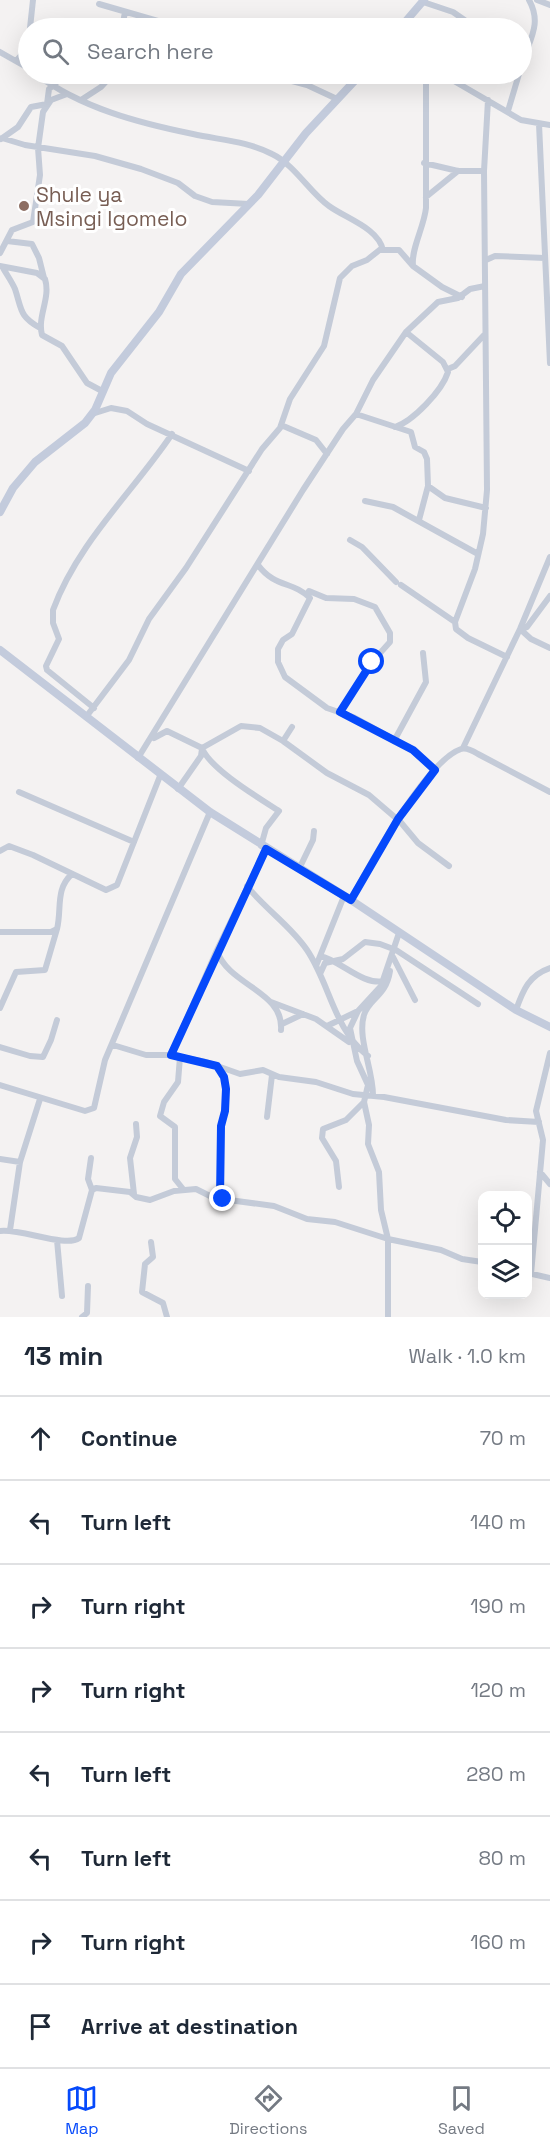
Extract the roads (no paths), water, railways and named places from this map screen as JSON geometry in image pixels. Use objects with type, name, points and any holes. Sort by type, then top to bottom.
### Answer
[{"type":"street","points":[[31,18],[33,0]]},
{"type":"street","points":[[529,0],[535,15],[536,28],[532,36]]},
{"type":"street","points":[[537,0],[550,4]]},
{"type":"street","points":[[409,18],[423,1],[453,12],[462,18]]},
{"type":"street","points":[[99,4],[146,18]]},
{"type":"street","points":[[124,18],[125,12]]},
{"type":"street","points":[[0,52],[17,60]]},
{"type":"street","points":[[81,100],[104,84]]},
{"type":"street","points":[[303,84],[337,99]]},
{"type":"street","points":[[0,512],[13,488],[29,468],[44,453],[80,429],[92,414],[115,368],[159,312],[181,274],[249,204],[285,163],[306,134],[351,84]]},
{"type":"street","points":[[413,266],[416,239],[423,225],[426,197],[424,163],[426,84]]},
{"type":"street","points":[[460,84],[508,111],[519,120],[550,125]]},
{"type":"street","points":[[508,111],[516,84]]},
{"type":"street","points":[[0,253],[12,230],[33,222],[40,175],[38,147],[43,112],[47,104],[49,89],[53,85],[81,100],[119,115],[174,129],[233,140],[270,153],[285,163],[330,206],[377,236],[382,248],[386,251],[399,250],[413,266],[442,287],[462,297]]},
{"type":"street","points":[[2,139],[18,127],[31,107],[47,104],[68,94]]},
{"type":"street","points":[[488,100],[484,171],[486,508],[478,554],[455,622],[456,628],[468,638],[507,657]]},
{"type":"street","points":[[539,124],[550,363]]},
{"type":"street","points":[[2,139],[95,156],[141,169],[178,183],[195,196],[212,202],[249,204]]},
{"type":"street","points":[[424,163],[458,171],[484,171]]},
{"type":"street","points":[[426,197],[458,171]]},
{"type":"street","points":[[7,241],[32,244],[39,258],[47,293],[40,328],[43,338],[62,346],[87,383],[102,391]]},
{"type":"street","points":[[86,717],[129,660],[149,620],[281,425],[290,399],[324,346],[340,278],[352,266],[382,248]]},
{"type":"street","points":[[486,260],[495,256],[545,258]]},
{"type":"street","points":[[1,266],[31,272],[44,278]]},
{"type":"street","points":[[1,266],[14,288],[21,313],[40,328]]},
{"type":"street","points":[[148,745],[201,654],[327,454],[356,414],[367,390],[406,332],[438,302],[462,297],[470,289],[485,286]]},
{"type":"street","points":[[406,332],[426,347],[448,369]]},
{"type":"street","points":[[448,369],[455,366],[485,334]]},
{"type":"street","points":[[394,427],[413,419],[446,379],[448,369]]},
{"type":"street","points":[[92,414],[109,408],[120,409],[249,471]]},
{"type":"street","points":[[356,414],[410,432],[415,447],[426,454],[428,486],[419,520]]},
{"type":"street","points":[[281,425],[316,440],[327,454]]},
{"type":"street","points":[[94,708],[47,670],[46,666],[59,639],[53,623],[53,610],[90,540],[149,468],[172,434]]},
{"type":"street","points":[[428,486],[445,498],[486,508]]},
{"type":"street","points":[[365,501],[393,507],[478,554]]},
{"type":"street","points":[[350,540],[362,547],[398,584],[455,622]]},
{"type":"street","points":[[316,966],[347,898],[397,819],[435,770],[463,748],[520,629],[550,557]]},
{"type":"street","points":[[258,565],[269,579],[303,592],[310,598],[292,634],[281,642],[278,649],[278,662],[285,677],[321,704],[413,750],[435,770]]},
{"type":"street","points":[[309,591],[326,598],[354,599],[375,607],[390,633],[390,642],[372,662],[340,712]]},
{"type":"street","points":[[520,629],[527,627],[550,596]]},
{"type":"street","points":[[520,629],[531,639],[550,648]]},
{"type":"street","points":[[0,650],[160,776],[210,812],[347,898],[516,1010],[550,1027]]},
{"type":"street","points":[[394,741],[426,682],[423,653]]},
{"type":"street","points":[[202,748],[241,726],[260,728],[283,741],[327,773],[369,795],[397,819],[418,843],[449,866]]},
{"type":"street","points":[[283,741],[292,727]]},
{"type":"street","points":[[138,758],[157,734],[167,731],[202,748],[206,759],[218,769],[279,811],[266,828],[263,847],[247,886],[171,1055]]},
{"type":"street","points":[[178,789],[201,756],[202,748]]},
{"type":"street","points":[[463,748],[550,792]]},
{"type":"street","points":[[0,850],[11,847],[48,860],[106,890],[111,889],[117,885],[160,776]]},
{"type":"street","points":[[19,792],[134,842]]},
{"type":"street","points":[[0,1085],[40,1099],[90,1111],[98,1099],[102,1068],[210,812]]},
{"type":"street","points":[[299,869],[313,840],[314,831]]},
{"type":"street","points":[[0,1008],[16,972],[45,970],[57,929],[61,892],[66,879],[72,874]]},
{"type":"street","points":[[247,886],[264,907],[300,941],[316,966],[367,1080],[368,1144],[376,1162],[381,1210],[388,1239],[388,1317]]},
{"type":"street","points":[[0,932],[51,932],[57,929]]},
{"type":"street","points":[[339,1187],[336,1161],[322,1138],[323,1129],[346,1120],[368,1097],[368,1056],[362,1037],[364,1014],[386,986],[399,933]]},
{"type":"street","points":[[320,974],[325,963],[336,961],[365,942],[373,942],[393,956],[478,1004]]},
{"type":"street","points":[[217,950],[222,963],[236,978],[270,1002],[327,1026],[368,1056]]},
{"type":"street","points":[[320,956],[336,961],[353,974],[379,982],[384,981]]},
{"type":"street","points":[[351,1042],[350,1025],[358,1011],[378,991],[393,956]]},
{"type":"street","points":[[393,956],[415,1000]]},
{"type":"street","points":[[516,1010],[527,983],[534,975],[550,968]]},
{"type":"street","points":[[270,1002],[280,1016],[281,1027],[303,1014]]},
{"type":"street","points":[[327,1026],[358,1011]]},
{"type":"street","points":[[0,1047],[30,1056],[43,1057],[57,1020]]},
{"type":"street","points":[[113,1045],[146,1055],[180,1057],[240,1074],[263,1071],[272,1075],[316,1082],[368,1097],[506,1120],[539,1122]]},
{"type":"street","points":[[532,1246],[543,1140],[537,1107],[550,1053]]},
{"type":"street","points":[[180,1057],[177,1082],[164,1102],[160,1116],[175,1127],[175,1179],[183,1189]]},
{"type":"street","points":[[217,1066],[224,1077],[226,1089],[225,1111],[221,1126],[220,1198]]},
{"type":"street","points":[[267,1117],[272,1075]]},
{"type":"street","points":[[10,1230],[20,1162],[40,1099]]},
{"type":"street","points":[[134,1194],[130,1158],[137,1137],[136,1124]]},
{"type":"street","points":[[0,1231],[10,1230],[57,1240],[78,1239],[92,1190],[88,1179],[92,1158]]},
{"type":"street","points":[[0,1159],[20,1162]]},
{"type":"street","points":[[540,1172],[550,1184]]},
{"type":"street","points":[[92,1190],[107,1188],[150,1200],[183,1189],[196,1189],[211,1197],[240,1203],[274,1206],[307,1219],[335,1222],[388,1239],[441,1250],[462,1259],[478,1261]]},
{"type":"street","points":[[57,1240],[62,1296]]},
{"type":"street","points":[[151,1242],[153,1257],[145,1264],[142,1292],[163,1304],[167,1317]]},
{"type":"street","points":[[532,1275],[550,1278]]},
{"type":"street","points":[[82,1317],[87,1313],[88,1286]]},
{"type":"place","name":"Shule ya Msingi Igomelo","points":[[24,206]]}]
